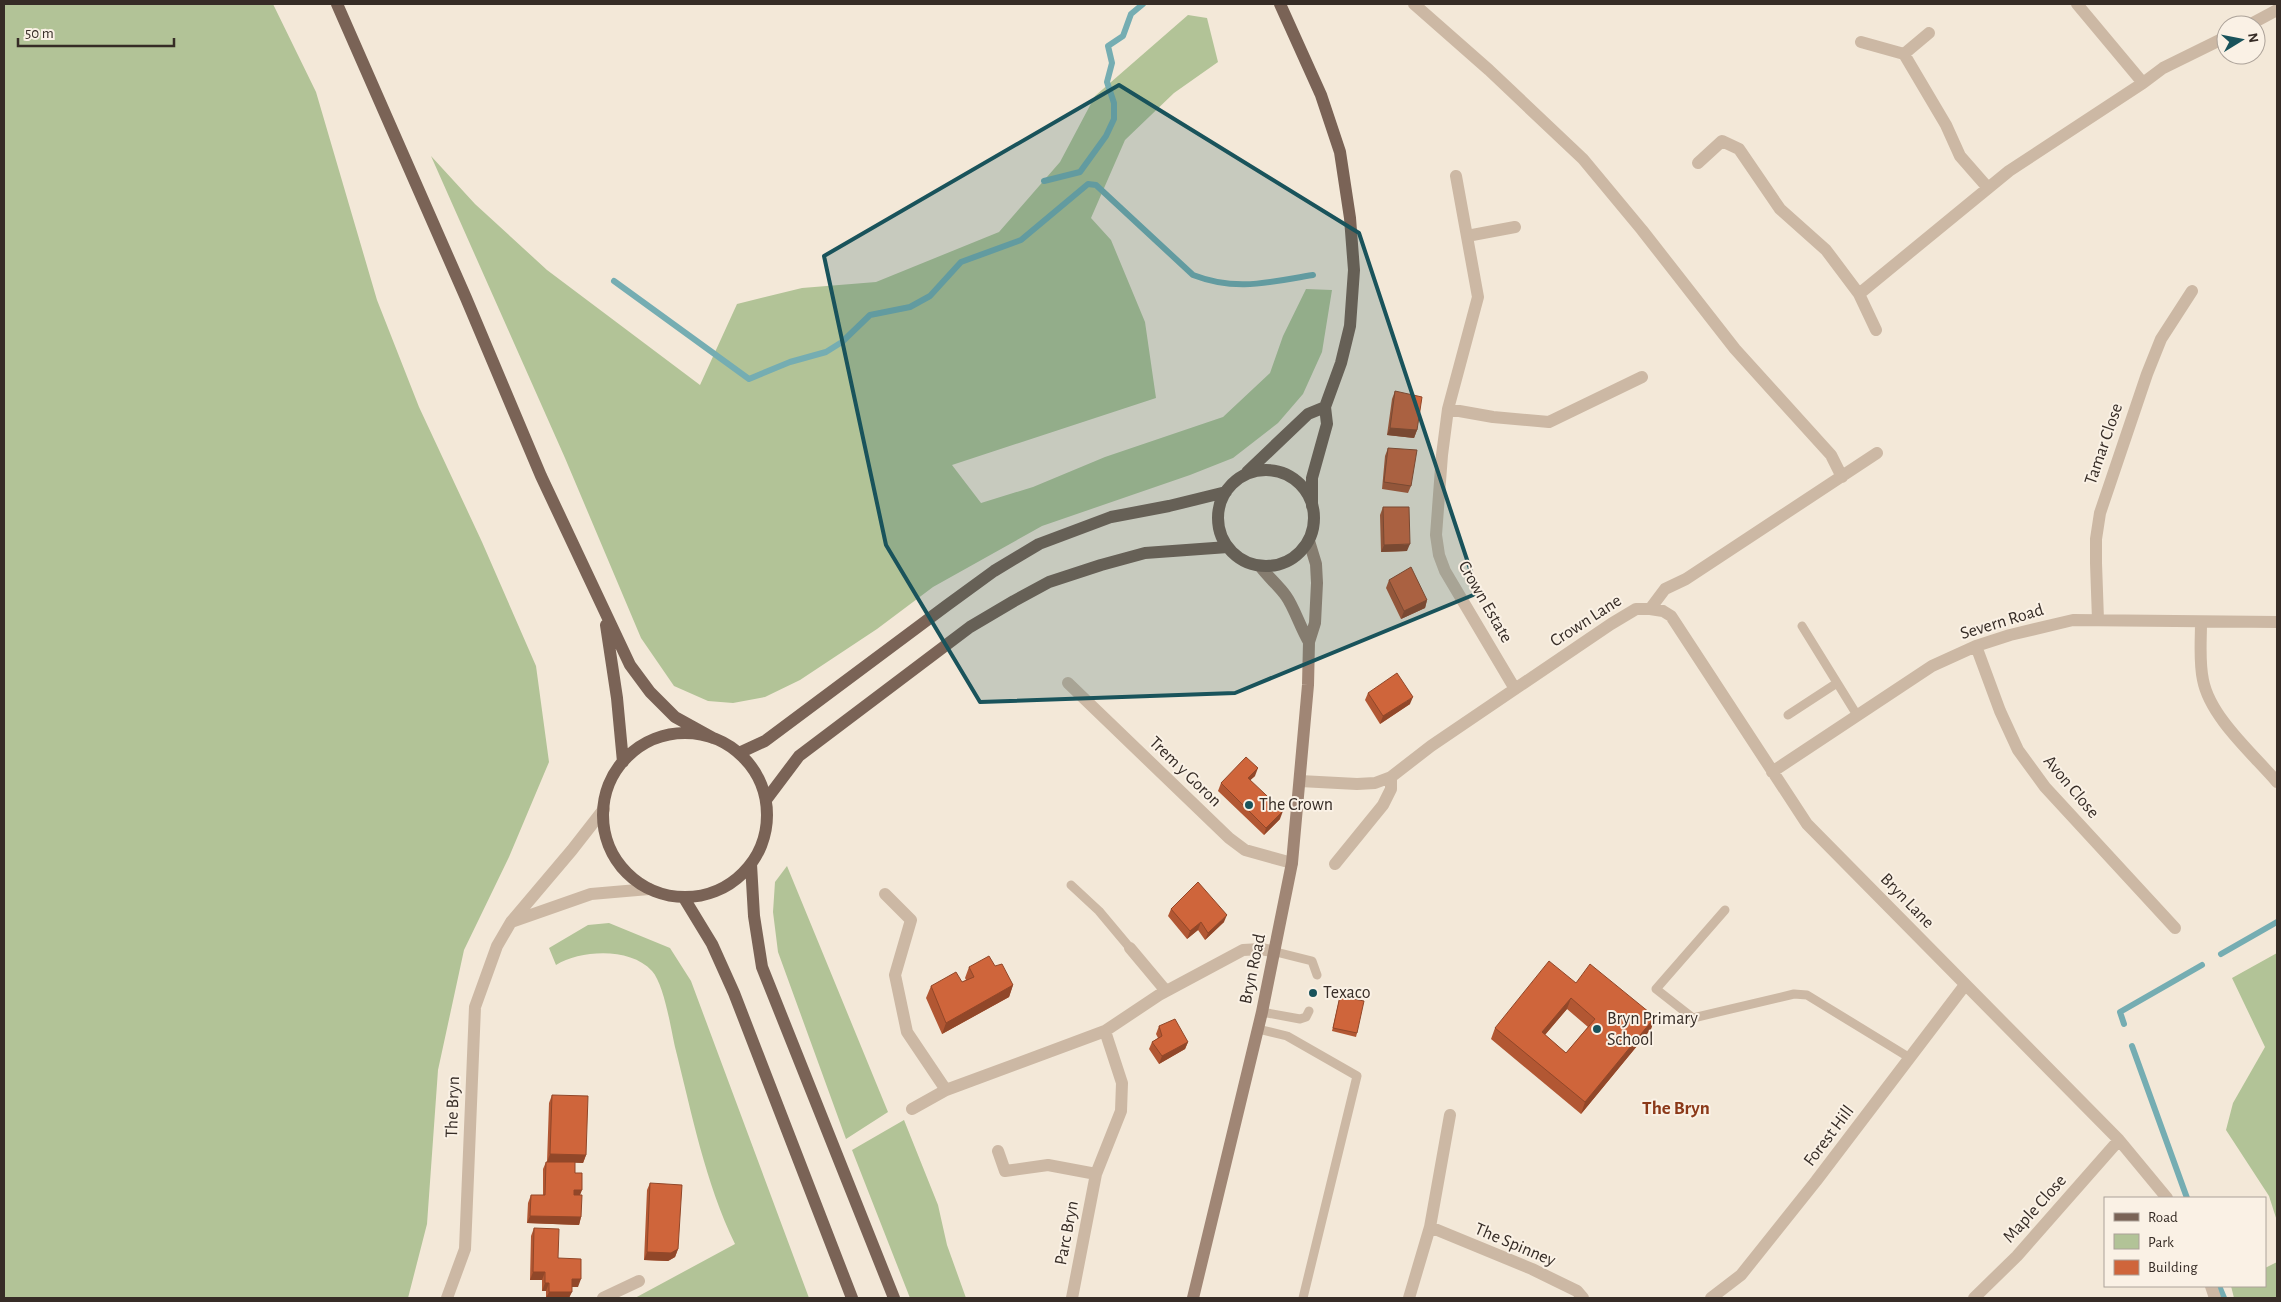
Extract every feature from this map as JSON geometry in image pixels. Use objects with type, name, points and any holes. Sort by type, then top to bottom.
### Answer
[{"type":"main road","points":[[337,4],[541,476],[630,665],[650,692],[675,717],[713,738],[738,753],[756,774],[766,800],[767,823],[762,844],[751,864],[733,882],[710,894],[684,898],[666,895],[649,889],[629,875],[614,856],[605,833],[604,809],[606,792],[613,776],[623,762],[642,746],[664,736],[689,733],[713,738]]},
{"type":"main road","points":[[1280,4],[1321,95],[1340,152],[1350,218],[1354,270],[1350,326],[1341,364],[1325,407],[1327,424],[1312,478],[1314,525],[1309,541],[1294,558],[1279,565],[1260,566],[1244,561],[1228,547],[1220,532],[1218,517],[1226,492],[1237,480],[1258,464],[1308,414],[1325,407]]},
{"type":"main road","points":[[1237,480],[1252,472],[1264,470],[1281,472],[1294,478],[1309,495],[1312,506]]},
{"type":"main road","points":[[738,753],[765,741],[994,571],[1039,544],[1111,517],[1169,506],[1226,492]]},
{"type":"main road","points":[[766,800],[799,756],[970,627],[1014,601],[1049,582],[1101,564],[1145,553],[1228,547]]},
{"type":"main road","points":[[604,612],[617,698],[623,762]]},
{"type":"main road","points":[[751,864],[754,916],[762,967],[894,1298]]},
{"type":"main road","points":[[684,898],[712,944],[734,993],[852,1298]]},
{"type":"street","points":[[1414,4],[1489,70],[1583,159],[1642,230],[1735,349],[1831,455],[1842,477]]},
{"type":"street","points":[[2077,4],[2142,83]]},
{"type":"street","points":[[1904,54],[1929,33]]},
{"type":"street","points":[[1858,294],[2009,171],[2162,68],[2216,41]]},
{"type":"street","points":[[1861,42],[1904,54],[1946,125],[1960,156],[1988,188]]},
{"type":"street","points":[[1698,163],[1722,141],[1739,149],[1780,209],[1826,250],[1858,294],[1876,330]]},
{"type":"street","name":"Crown Estate","points":[[1456,176],[1478,297],[1448,409],[1436,535],[1444,571],[1515,689]]},
{"type":"street","points":[[1467,236],[1515,227]]},
{"type":"street","name":"Tamar Close","points":[[2098,620],[2096,563],[2100,513],[2146,374],[2161,339],[2192,292]]},
{"type":"street","points":[[1448,409],[1493,417],[1549,422],[1642,377]]},
{"type":"street","name":"Crown Lane","points":[[1300,781],[1357,784],[1375,783],[1391,777],[1611,624],[1636,609],[1650,609],[1665,589],[1686,579],[1877,453]]},
{"type":"street","name":"Bryn Road","points":[[1193,1298],[1276,952],[1292,863],[1308,685],[1309,642],[1314,623],[1317,583],[1316,564],[1309,541]]},
{"type":"street","name":"Bryn Road","points":[[1260,566],[1286,597],[1309,642]]},
{"type":"street","name":"Bryn Lane","points":[[1650,609],[1663,611],[1670,616],[1807,824],[2119,1140],[2166,1197]]},
{"type":"street","name":"Severn Road","points":[[1772,772],[1932,666],[1976,646],[2043,626],[2073,620],[2277,622]]},
{"type":"street","points":[[2200,622],[2203,680],[2210,702],[2231,730],[2277,782]]},
{"type":"street","name":"Avon Close","points":[[1976,646],[2000,711],[2018,750],[2045,787],[2175,928]]},
{"type":"street","name":"Trem y Goron","points":[[1068,683],[1229,838],[1244,850],[1292,863]]},
{"type":"street","points":[[1335,864],[1383,805],[1391,789],[1391,777]]},
{"type":"street","name":"The Bryn","points":[[447,1298],[465,1249],[474,1007],[497,946],[511,922],[604,809]]},
{"type":"street","points":[[511,922],[591,894],[649,889]]},
{"type":"street","points":[[885,894],[911,920],[895,975],[907,1032],[946,1090]]},
{"type":"street","points":[[1130,948],[1166,991]]},
{"type":"street","points":[[912,1109],[946,1090],[1104,1031],[1166,991],[1243,950],[1261,949],[1276,952]]},
{"type":"street","name":"Forest Hill","points":[[1711,1298],[1741,1276],[1910,1058],[1964,985]]},
{"type":"street","name":"Parc Bryn","points":[[1072,1298],[1096,1174],[1121,1111],[1122,1083],[1104,1031]]},
{"type":"street","points":[[1409,1298],[1430,1227],[1450,1115]]},
{"type":"street","name":"Maple Close","points":[[1974,1298],[2017,1256],[2119,1140]]},
{"type":"street","points":[[998,1151],[1005,1171],[1048,1165],[1096,1174]]},
{"type":"street","name":"The Spinney","points":[[1430,1227],[1532,1269],[1577,1291],[1583,1298]]},
{"type":"street","points":[[603,1298],[639,1281]]},
{"type":"lane","points":[[1802,626],[1857,715]]},
{"type":"lane","points":[[1788,715],[1837,683]]},
{"type":"lane","points":[[1071,884],[1099,911],[1130,948]]},
{"type":"lane","points":[[1725,910],[1656,989],[1693,1018],[1794,994],[1807,995],[1910,1058]]},
{"type":"lane","points":[[1276,952],[1312,961],[1317,975]]},
{"type":"lane","points":[[1262,1012],[1300,1019],[1306,1017],[1309,1011]]},
{"type":"lane","points":[[1258,1029],[1287,1036],[1357,1076],[1303,1298]]},
{"type":"highlighted area","points":[[1119,85],[1359,233],[1478,593],[1235,693],[980,702],[886,545],[824,256]]},
{"type":"green space","points":[[4,4],[273,4],[316,92],[377,300],[419,407],[482,542],[536,666],[549,762],[509,857],[464,950],[438,1070],[427,1224],[408,1298],[4,1298]]},
{"type":"green space","points":[[1188,15],[1207,18],[1218,62],[1174,93],[1125,140],[1091,218],[1111,240],[1145,322],[1156,398],[952,465],[981,503],[1033,487],[1105,457],[1223,417],[1270,373],[1283,336],[1306,289],[1332,290],[1322,352],[1303,394],[1278,423],[1233,458],[1190,475],[1042,526],[933,587],[877,629],[800,680],[765,697],[733,703],[708,701],[674,686],[641,638],[565,458],[431,156],[475,204],[547,270],[700,385],[737,304],[802,288],[876,282],[999,232],[1060,162],[1095,96]]},
{"type":"green space","points":[[787,866],[888,1112],[846,1139],[778,952],[773,912],[775,882]]},
{"type":"green space","points":[[609,923],[670,948],[691,981],[809,1298],[635,1298],[735,1244],[707,1172],[666,1007],[656,977],[643,963],[631,958],[605,953],[578,956],[556,965],[549,948],[588,925]]},
{"type":"green space","points":[[2277,953],[2277,1221],[2269,1196],[2226,1130],[2233,1103],[2265,1047],[2232,978]]},
{"type":"green space","points":[[904,1120],[938,1205],[947,1245],[966,1298],[910,1298],[852,1150]]},
{"type":"green space","points":[[2277,1262],[2277,1298],[2234,1298],[2231,1287],[2266,1287],[2266,1268]]},
{"type":"building","points":[[1395,391],[1422,397],[1417,430],[1390,428]]},
{"type":"building","points":[[1388,448],[1417,450],[1411,486],[1384,482]]},
{"type":"building","points":[[1383,507],[1409,507],[1410,544],[1384,545]]},
{"type":"building","points":[[1411,567],[1427,600],[1404,611],[1389,580]]},
{"type":"building","points":[[1397,673],[1413,697],[1383,716],[1368,693]]},
{"type":"building","name":"The Crown","points":[[1246,757],[1258,768],[1248,778],[1283,811],[1266,828],[1221,783]]},
{"type":"building","points":[[1198,882],[1227,915],[1208,933],[1201,922],[1190,931],[1171,909]]},
{"type":"building","points":[[989,956],[995,966],[1002,964],[1013,985],[946,1023],[931,986],[956,972],[962,982],[974,977],[969,967]]},
{"type":"building","points":[[1549,961],[1576,983],[1590,964],[1655,1017],[1585,1102],[1495,1028]],"holes":[[[1571,998],[1595,1019],[1566,1053],[1542,1032]]]},
{"type":"building","points":[[1340,996],[1364,1001],[1357,1033],[1333,1028]]},
{"type":"building","points":[[1175,1019],[1188,1042],[1162,1056],[1152,1042],[1162,1036],[1159,1026]]},
{"type":"building","points":[[552,1095],[588,1096],[586,1155],[550,1154]]},
{"type":"building","points":[[546,1162],[575,1162],[575,1173],[582,1173],[582,1190],[574,1190],[574,1195],[582,1195],[581,1217],[530,1216],[531,1195],[545,1195]]},
{"type":"building","points":[[650,1183],[682,1185],[678,1249],[671,1253],[647,1252]]},
{"type":"building","points":[[534,1228],[559,1229],[558,1258],[581,1259],[581,1279],[572,1279],[572,1292],[549,1292],[549,1283],[545,1283],[545,1272],[533,1272]]},
{"type":"waterway","points":[[1044,181],[1080,172],[1106,136],[1114,119],[1114,103],[1107,82],[1112,63],[1108,46],[1123,36],[1131,14],[1143,4]]},
{"type":"waterway","points":[[614,281],[749,379],[790,362],[826,352],[842,342],[870,315],[910,307],[930,296],[961,262],[1021,240],[1088,184],[1096,185],[1193,275],[1224,283],[1239,284],[1267,283],[1313,275]]},
{"type":"waterway","points":[[2221,954],[2277,922]]},
{"type":"waterway","points":[[2124,1024],[2120,1012],[2202,965]]},
{"type":"waterway","points":[[2132,1046],[2187,1197]]},
{"type":"waterway","points":[[2219,1287],[2224,1298]]},
{"type":"place","name":"The Crown","points":[[1249,805]]},
{"type":"place","name":"Texaco","points":[[1313,993]]},
{"type":"place","name":"Bryn Primary School","points":[[1597,1029]]},
{"type":"district","name":"The Bryn","points":[[1676,1108]]}]
